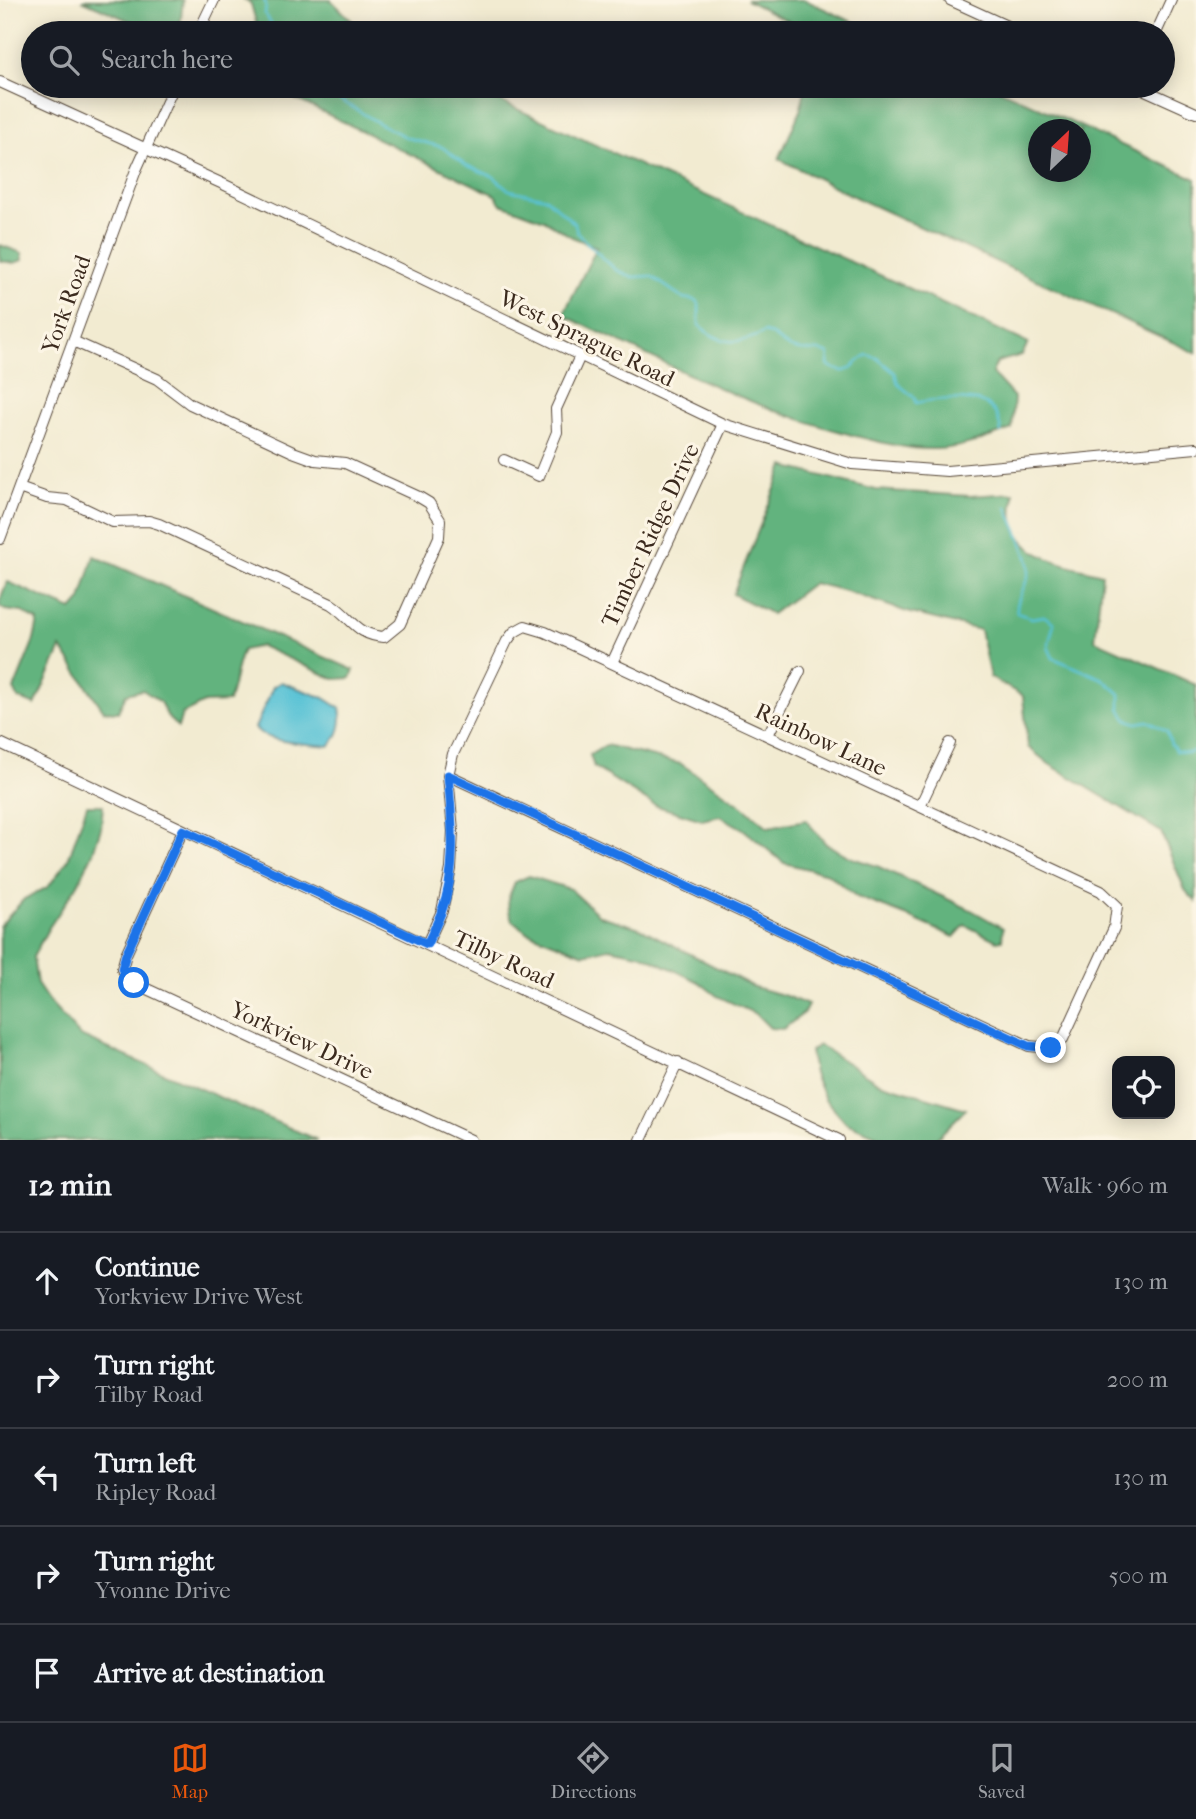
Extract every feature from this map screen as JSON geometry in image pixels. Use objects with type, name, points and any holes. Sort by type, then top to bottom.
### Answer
[{"type":"street","points":[[204,21],[214,0]]},
{"type":"street","points":[[950,0],[996,21]]},
{"type":"street","points":[[1161,21],[1171,0]]},
{"type":"street","name":"West Sprague Road","points":[[0,82],[21,92]]},
{"type":"street","name":"West Sprague Road","points":[[35,98],[723,424],[852,464],[947,471],[1196,448]]},
{"type":"street","name":"York Road","points":[[0,539],[136,170],[169,98]]},
{"type":"street","points":[[1163,98],[1196,113]]},
{"type":"street","points":[[19,488],[47,498],[67,500],[113,522],[149,521],[159,524],[331,604],[355,627],[373,636],[384,637],[400,624],[439,537],[440,520],[429,503],[419,497],[345,463],[315,460],[293,452],[190,404],[158,379],[74,341]]},
{"type":"street","points":[[505,460],[538,475],[557,432],[556,409],[580,356]]},
{"type":"street","name":"Timber Ridge Drive","points":[[612,663],[723,424]]},
{"type":"street","name":"Rainbow Lane","points":[[525,626],[545,632],[612,663],[1101,891],[1117,906],[1114,928],[1063,1039],[1051,1048],[1028,1046],[448,775],[453,754],[507,641],[514,632],[525,626]]},
{"type":"street","points":[[768,735],[800,671]]},
{"type":"street","name":"Tilby Road","points":[[0,743],[839,1140]]},
{"type":"street","points":[[920,806],[950,743]]},
{"type":"street","points":[[427,944],[442,911],[451,869],[453,831],[448,775]]},
{"type":"street","name":"Yorkview Drive","points":[[183,830],[126,954],[122,969],[134,983],[471,1140]]},
{"type":"street","points":[[641,1140],[678,1062]]},
{"type":"green space","points":[[82,0],[183,0],[181,21],[130,21]]},
{"type":"green space","points":[[245,0],[331,0],[352,21],[256,21],[251,4]]},
{"type":"green space","points":[[746,0],[805,0],[851,21],[788,21]]},
{"type":"green space","points":[[294,98],[493,98],[1028,343],[1022,355],[997,362],[992,373],[1014,397],[1012,429],[955,447],[925,449],[893,445],[777,411],[669,365],[563,315],[597,247],[572,237],[544,220],[501,204],[495,195]]},
{"type":"green space","points":[[803,98],[1018,98],[1064,119],[1028,119],[1028,182],[1091,182],[1091,131],[1196,179],[1196,353],[857,198],[779,159]]},
{"type":"green space","points":[[0,245],[22,253],[23,260],[14,263],[0,261]]},
{"type":"green space","points":[[784,466],[876,490],[970,496],[1014,493],[1013,520],[1026,544],[1048,559],[1102,574],[1095,640],[1196,685],[1196,902],[1185,890],[1161,832],[1049,764],[1028,747],[1023,696],[990,677],[980,630],[907,612],[813,583],[772,614],[733,594]]},
{"type":"green space","points":[[94,556],[354,670],[351,678],[334,679],[261,646],[243,650],[228,702],[204,703],[182,714],[178,727],[169,719],[160,702],[143,690],[126,694],[118,712],[104,711],[61,648],[35,705],[18,698],[14,689],[34,640],[38,621],[22,612],[0,607],[6,585],[8,582],[72,610],[81,600]]},
{"type":"green space","points":[[606,745],[681,764],[740,804],[768,827],[806,820],[826,844],[971,910],[1003,928],[1002,940],[997,941],[965,925],[954,937],[857,897],[828,874],[784,863],[743,829],[720,816],[702,820],[654,805],[594,767],[590,755]]},
{"type":"green space","points":[[87,805],[103,805],[101,828],[92,855],[78,884],[33,957],[37,984],[49,1002],[80,1036],[317,1140],[0,1140],[0,926],[24,899],[48,887],[68,860]]},
{"type":"green space","points":[[529,876],[570,889],[600,916],[640,928],[754,987],[808,1005],[804,1013],[783,1029],[770,1028],[756,1014],[643,955],[609,948],[584,954],[527,932],[512,920],[508,899],[515,882]]},
{"type":"green space","points":[[819,1045],[879,1083],[966,1109],[935,1140],[887,1140],[846,1123],[825,1099],[814,1074],[810,1051]]},
{"type":"water","points":[[281,682],[324,698],[340,708],[340,728],[329,746],[270,738],[255,728],[273,687]]},
{"type":"waterway","points":[[264,0],[265,14],[270,21]]},
{"type":"waterway","points":[[337,98],[408,138],[442,147],[466,165],[494,177],[509,190],[546,198],[575,224],[577,232],[616,270],[633,277],[651,276],[683,298],[695,300],[699,304],[699,325],[715,337],[739,341],[765,332],[794,349],[829,354],[828,365],[841,371],[846,371],[867,355],[877,358],[895,373],[898,384],[915,398],[916,403],[951,399],[985,404],[997,416],[1001,433]]},
{"type":"waterway","points":[[1007,507],[1029,565],[1017,613],[1032,618],[1044,616],[1054,623],[1048,647],[1053,658],[1103,679],[1120,694],[1120,708],[1126,719],[1137,723],[1148,721],[1167,731],[1176,751],[1189,753],[1196,750]]},
{"type":"route","points":[[134,983],[122,969],[126,954],[183,830],[427,944],[442,911],[451,869],[453,831],[448,775],[1028,1046],[1051,1048]]}]
